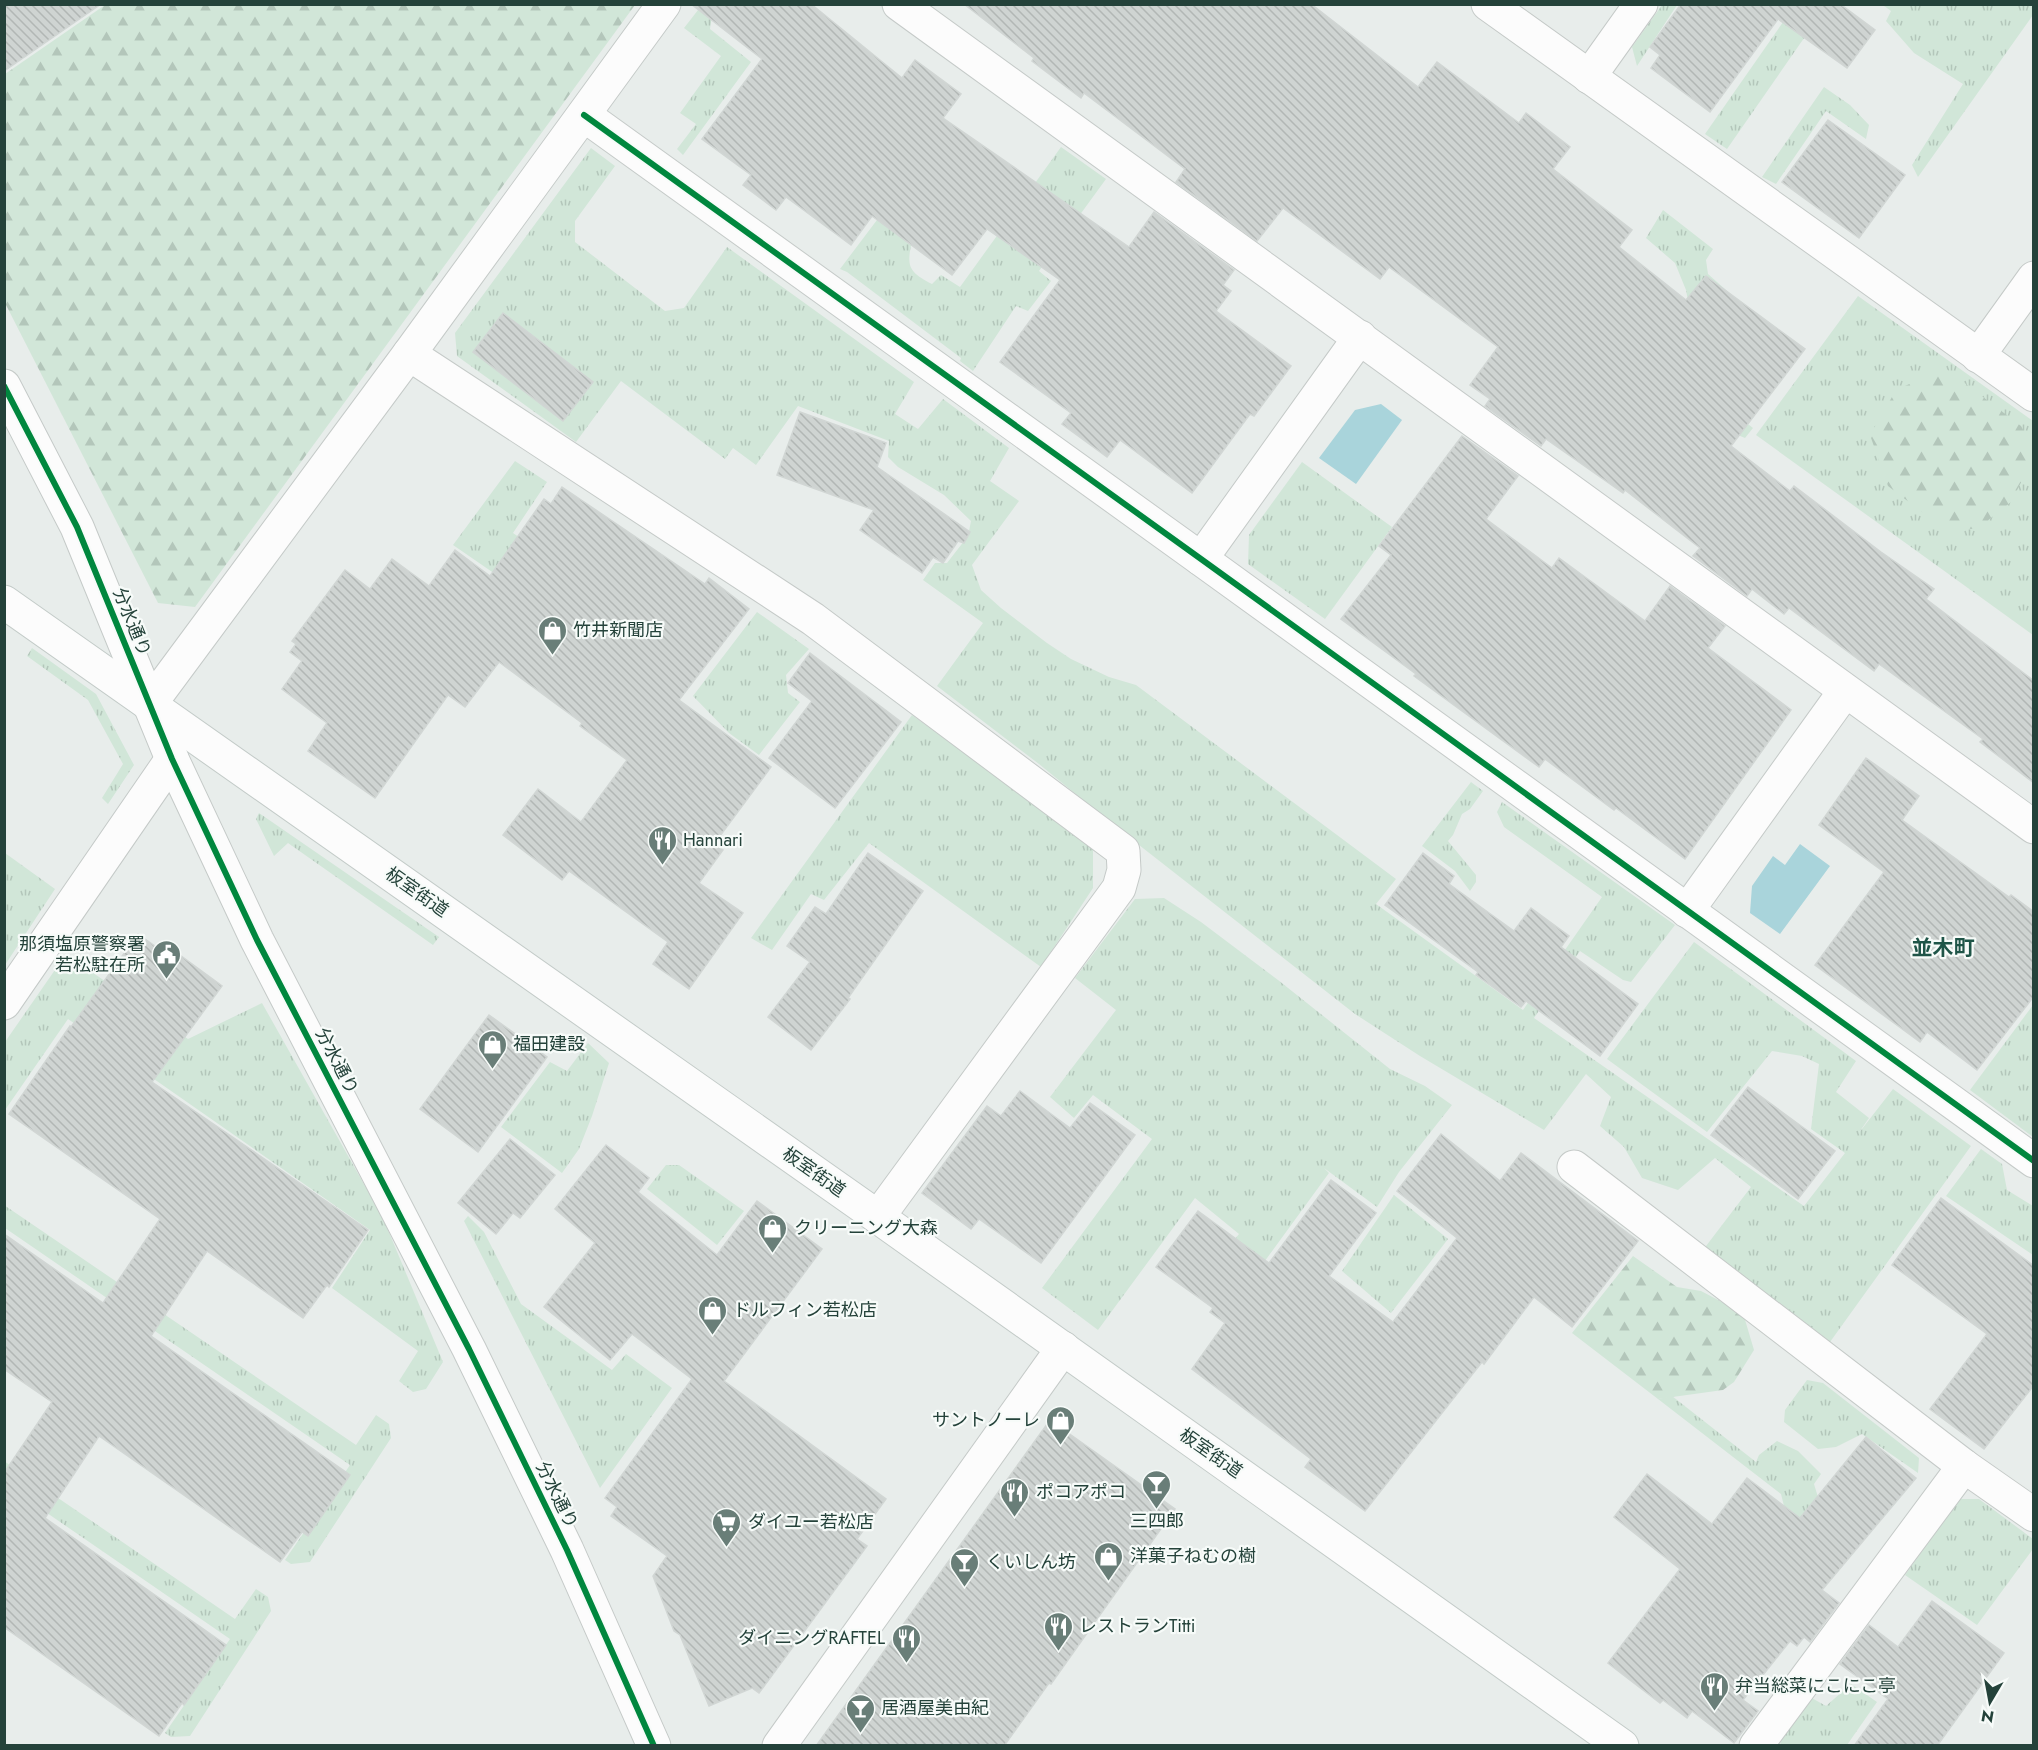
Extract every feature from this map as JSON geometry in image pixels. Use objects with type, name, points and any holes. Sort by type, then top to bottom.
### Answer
[{"type":"street","points":[[150,704],[664,4]]},
{"type":"street","points":[[899,4],[2034,827]]},
{"type":"street","points":[[1488,4],[2034,395]]},
{"type":"street","points":[[1589,78],[1641,4]]},
{"type":"street","points":[[584,115],[2034,1161]]},
{"type":"street","points":[[1978,356],[2034,278]]},
{"type":"street","points":[[1201,559],[1360,337]]},
{"type":"street","points":[[409,354],[813,619],[1123,851],[1124,870],[1119,888],[878,1217]]},
{"type":"street","name":"分水通り","points":[[4,386],[77,526],[172,759],[258,940],[470,1349],[557,1529],[654,1746]]},
{"type":"street","name":"板室街道","points":[[4,602],[878,1217],[1622,1746]]},
{"type":"street","points":[[1688,911],[1845,691]]},
{"type":"street","points":[[4,1003],[172,759]]},
{"type":"street","points":[[1574,1167],[1964,1466],[2034,1515]]},
{"type":"street","points":[[779,1746],[1063,1348]]},
{"type":"street","points":[[1756,1746],[1964,1466]]},
{"type":"green space","points":[[105,5],[635,5],[195,607],[158,603],[5,303],[5,74]]},
{"type":"green space","points":[[702,5],[712,16],[710,29],[751,62],[683,155],[677,149],[696,124],[680,113],[721,56],[684,28]]},
{"type":"green space","points":[[1662,5],[1677,5],[1637,66],[1632,47]]},
{"type":"green space","points":[[1795,5],[1827,5],[1727,149],[1705,134]]},
{"type":"green space","points":[[1883,5],[2033,5],[2033,15],[1918,177],[1912,165],[1963,84],[1914,53],[1886,21],[1891,11]]},
{"type":"green space","points":[[1824,87],[1850,105],[1869,125],[1866,139],[1826,111],[1776,184],[1762,177]]},
{"type":"green space","points":[[1061,147],[1106,179],[1039,271],[1051,281],[1028,311],[1016,306],[973,371],[960,361],[961,358],[840,269],[880,216],[912,241],[910,263],[918,276],[932,284],[941,275],[960,287]]},
{"type":"green space","points":[[591,148],[615,166],[575,221],[575,242],[665,311],[684,308],[727,247],[914,382],[895,414],[918,429],[943,399],[1009,448],[990,481],[1019,501],[972,565],[981,590],[1001,608],[1071,659],[1109,677],[1136,685],[1396,879],[1376,904],[1523,1010],[1602,897],[1504,827],[1497,812],[1502,802],[1675,925],[1631,982],[1623,980],[1580,951],[1534,1018],[1804,1206],[1845,1153],[1811,1129],[1819,1064],[1802,1056],[1772,1051],[1707,1132],[1607,1059],[1694,942],[1856,1061],[1836,1092],[1869,1118],[1858,1134],[1893,1089],[1971,1146],[1830,1342],[1703,1250],[1751,1187],[1715,1158],[1678,1190],[1642,1178],[1624,1147],[1600,1126],[1611,1097],[1586,1074],[1544,1130],[1420,1056],[1355,1014],[937,686],[983,623],[923,580],[935,563],[947,563],[968,536],[971,521],[944,495],[898,467],[888,457],[889,441],[798,406],[756,465],[733,448],[725,459],[621,381],[576,442],[457,356],[455,333]]},
{"type":"green space","points":[[1663,210],[1713,249],[1706,260],[1708,274],[1735,298],[1716,329],[1692,342],[1674,366],[1753,428],[1745,438],[1711,424],[1688,451],[1670,440],[1686,415],[1686,403],[1640,367],[1689,306],[1686,290],[1675,263],[1646,238]]},
{"type":"green space","points":[[1858,296],[2033,421],[2033,635],[1756,435]]},
{"type":"green space","points":[[1945,368],[2021,426],[2033,448],[2033,459],[2011,502],[1977,529],[1943,528],[1888,486],[1870,435],[1896,390]]},
{"type":"green space","points":[[515,461],[547,482],[513,533],[627,611],[603,648],[453,545]]},
{"type":"green space","points":[[1302,462],[1392,527],[1325,619],[1248,564],[1249,535]]},
{"type":"green space","points":[[757,612],[809,649],[786,675],[788,693],[800,702],[759,755],[729,733],[693,696]]},
{"type":"green space","points":[[32,648],[96,694],[134,765],[108,804],[102,798],[123,764],[88,700],[27,656]]},
{"type":"green space","points":[[912,715],[1093,847],[1093,888],[1041,967],[869,843],[824,900],[811,894],[772,950],[751,938]]},
{"type":"green space","points":[[1471,782],[1483,791],[1470,809],[1462,814],[1448,841],[1476,875],[1476,882],[1470,891],[1455,871],[1422,846]]},
{"type":"green space","points":[[259,813],[439,937],[433,945],[288,843],[274,856],[256,819]]},
{"type":"green space","points":[[5,853],[55,889],[5,965]]},
{"type":"green space","points":[[1164,898],[1201,922],[1278,980],[1390,1069],[1425,1086],[1452,1105],[1399,1172],[1377,1207],[1324,1168],[1329,1173],[1259,1269],[1226,1250],[1239,1234],[1195,1198],[1098,1330],[1042,1288],[1152,1139],[1093,1095],[1074,1118],[1050,1097],[1116,1010],[1075,978],[1135,899]]},
{"type":"green space","points":[[66,954],[188,1039],[262,1003],[383,1218],[443,1362],[426,1389],[413,1392],[399,1381],[418,1351],[332,1288],[370,1230],[68,1019],[5,1110],[5,1042]]},
{"type":"green space","points":[[2033,1005],[2033,1137],[1970,1090]]},
{"type":"green space","points":[[588,1043],[609,1063],[579,1149],[562,1173],[501,1127],[550,1062],[567,1071]]},
{"type":"green space","points":[[1981,1149],[2002,1164],[2007,1190],[2033,1206],[2033,1255],[1946,1196]]},
{"type":"green space","points":[[666,1165],[679,1165],[744,1211],[717,1245],[647,1189]]},
{"type":"green space","points":[[1394,1195],[1448,1239],[1391,1313],[1342,1271]]},
{"type":"green space","points":[[4,1205],[356,1445],[376,1415],[389,1424],[391,1438],[310,1562],[291,1564],[285,1560],[350,1465],[5,1228]]},
{"type":"green space","points":[[468,1216],[484,1232],[521,1304],[612,1370],[626,1354],[672,1388],[600,1488],[464,1221]]},
{"type":"green space","points":[[1633,1256],[1677,1287],[1701,1291],[1743,1313],[1754,1350],[1734,1382],[1723,1390],[1658,1399],[1572,1333]]},
{"type":"green space","points":[[1807,1380],[1823,1383],[1919,1458],[1918,1473],[1862,1434],[1836,1447],[1818,1449],[1784,1422],[1785,1410]]},
{"type":"green space","points":[[1672,1396],[1756,1462],[1759,1455],[1777,1441],[1798,1451],[1821,1474],[1814,1484],[1821,1507],[1790,1550],[1781,1494],[1658,1399]]},
{"type":"green space","points":[[4,1461],[235,1619],[256,1589],[268,1597],[271,1611],[190,1736],[171,1737],[165,1733],[230,1639],[5,1484]]},
{"type":"green space","points":[[1959,1499],[1979,1499],[2033,1539],[2033,1549],[1977,1625],[1905,1575]]},
{"type":"green space","points":[[1851,1684],[1877,1702],[1847,1745],[1781,1745],[1780,1742],[1810,1697],[1826,1706]]},
{"type":"water","points":[[1381,404],[1402,420],[1356,484],[1319,458],[1355,410]]},
{"type":"water","points":[[1800,844],[1830,866],[1780,934],[1750,913],[1752,886],[1773,856],[1785,865]]},
{"type":"building","points":[[4,4],[101,4],[4,71]]},
{"type":"building","points":[[691,4],[811,4],[902,78],[915,60],[961,94],[943,118],[1129,247],[1154,212],[1234,270],[1223,285],[1231,291],[1216,311],[1291,366],[1254,416],[1250,414],[1192,493],[1120,440],[1107,457],[1062,424],[1071,413],[1000,362],[1060,280],[987,229],[952,275],[872,216],[851,245],[786,197],[776,210],[743,185],[751,175],[702,139],[762,59]]},
{"type":"building","points":[[964,4],[1311,4],[1418,87],[1437,62],[1519,123],[1526,113],[1570,147],[1553,169],[1632,230],[1619,247],[1686,300],[1706,276],[1805,349],[1731,446],[1790,491],[1794,486],[1934,589],[1926,599],[2034,681],[2034,783],[1980,742],[1983,739],[1879,664],[1874,671],[1789,608],[1784,614],[1752,589],[1747,596],[1693,556],[1700,548],[1625,490],[1623,493],[1546,439],[1541,446],[1485,406],[1490,399],[1470,385],[1498,347],[1389,267],[1380,279],[1283,208],[1257,241],[1176,182],[1185,169],[1084,93],[1081,98],[1032,61],[1034,58]]},
{"type":"building","points":[[1681,4],[1840,4],[1875,30],[1847,68],[1778,19],[1710,112],[1651,68],[1660,55],[1650,47]]},
{"type":"building","points":[[1828,120],[1905,175],[1859,238],[1782,182]]},
{"type":"building","points":[[503,313],[593,382],[563,421],[473,352]]},
{"type":"building","points":[[800,412],[886,443],[877,467],[970,532],[964,543],[958,541],[943,563],[933,557],[922,573],[860,530],[874,510],[777,475]]},
{"type":"building","points":[[1462,436],[1518,476],[1486,519],[1552,568],[1559,558],[1645,621],[1670,586],[1725,626],[1708,648],[1791,710],[1685,859],[1545,759],[1539,767],[1414,676],[1416,674],[1341,619],[1391,555],[1379,546]]},
{"type":"building","points":[[562,487],[705,584],[709,578],[749,609],[679,700],[771,767],[714,844],[723,850],[699,883],[743,913],[689,989],[653,964],[668,942],[569,871],[562,880],[503,835],[538,789],[581,822],[627,760],[580,726],[582,723],[499,662],[465,707],[448,695],[375,798],[308,751],[327,723],[282,689],[302,661],[290,652],[296,644],[292,641],[345,570],[370,589],[392,559],[429,586],[455,550],[490,576],[544,499],[551,504]]},
{"type":"building","points":[[810,653],[901,722],[835,808],[769,758],[812,701],[788,683]]},
{"type":"building","points":[[1866,758],[1919,796],[1902,820],[2009,897],[2011,895],[2034,912],[2034,996],[1977,1070],[1927,1032],[1920,1042],[1815,965],[1884,872],[1819,825]]},
{"type":"building","points":[[868,853],[923,891],[848,998],[850,999],[811,1050],[768,1017],[810,962],[787,946],[815,907],[826,914]]},
{"type":"building","points":[[1423,853],[1454,876],[1449,884],[1514,931],[1531,908],[1569,936],[1561,947],[1638,1004],[1600,1056],[1526,1001],[1521,1007],[1476,975],[1478,972],[1385,905]]},
{"type":"building","points":[[138,934],[169,956],[173,950],[222,986],[152,1082],[368,1230],[329,1287],[327,1285],[303,1318],[207,1251],[151,1336],[350,1475],[308,1536],[302,1532],[280,1562],[99,1436],[45,1518],[226,1645],[159,1736],[4,1627],[4,1473],[52,1402],[4,1369],[4,1234],[103,1303],[160,1219],[9,1114]]},
{"type":"building","points":[[489,1015],[547,1057],[478,1152],[420,1109]]},
{"type":"building","points":[[1748,1087],[1835,1151],[1798,1199],[1711,1135]]},
{"type":"building","points":[[1020,1091],[1070,1128],[1090,1103],[1135,1135],[1041,1263],[979,1219],[971,1229],[922,1193],[987,1106],[1001,1116]]},
{"type":"building","points":[[1441,1134],[1500,1181],[1521,1153],[1638,1241],[1572,1327],[1534,1297],[1484,1364],[1482,1362],[1365,1511],[1305,1467],[1311,1459],[1192,1369],[1225,1323],[1210,1312],[1213,1308],[1156,1267],[1198,1211],[1269,1263],[1331,1180],[1376,1213],[1329,1276],[1393,1322],[1457,1238],[1397,1191]]},
{"type":"building","points":[[510,1139],[555,1175],[520,1218],[513,1213],[496,1234],[458,1203]]},
{"type":"building","points":[[606,1145],[649,1178],[638,1192],[717,1255],[757,1201],[822,1249],[724,1381],[886,1499],[857,1539],[867,1546],[759,1693],[752,1688],[709,1706],[680,1635],[674,1631],[653,1576],[667,1556],[611,1516],[617,1507],[605,1498],[692,1379],[632,1334],[610,1360],[544,1307],[595,1243],[555,1209]]},
{"type":"building","points":[[1941,1198],[2034,1266],[2034,1385],[1984,1449],[1930,1409],[1987,1334],[1892,1265]]},
{"type":"building","points":[[1050,1420],[1175,1509],[1051,1684],[1049,1683],[1004,1746],[816,1746]]},
{"type":"building","points":[[1866,1437],[1916,1478],[1822,1590],[1839,1603],[1810,1642],[1804,1637],[1797,1646],[1790,1641],[1743,1700],[1758,1711],[1734,1743],[1692,1711],[1687,1718],[1663,1700],[1660,1703],[1608,1663],[1680,1569],[1614,1517],[1647,1474],[1712,1524],[1747,1478],[1800,1518]]},
{"type":"building","points":[[1932,1601],[2004,1653],[1937,1746],[1854,1746],[1888,1699],[1840,1664],[1869,1625],[1898,1647]]},
{"type":"cycle path","points":[[584,115],[2034,1161]]},
{"type":"cycle path","points":[[4,386],[77,527],[172,759],[257,940],[469,1349],[567,1550],[654,1746]]},
{"type":"place","name":"竹井新聞店","points":[[552,656]]},
{"type":"place","name":"Hannari","points":[[662,866]]},
{"type":"place","name":"那須塩原警察署 若松駐在所","points":[[166,980]]},
{"type":"place","name":"福田建設","points":[[492,1070]]},
{"type":"place","name":"クリーニング大森","points":[[773,1254]]},
{"type":"place","name":"ドルフィン若松店","points":[[712,1336]]},
{"type":"place","name":"サントノーレ","points":[[1061,1446]]},
{"type":"place","name":"三四郎","points":[[1157,1510]]},
{"type":"place","name":"ポコアポコ","points":[[1015,1518]]},
{"type":"place","name":"ダイユー若松店","points":[[727,1548]]},
{"type":"place","name":"洋菓子ねむの樹","points":[[1109,1582]]},
{"type":"place","name":"くいしん坊","points":[[965,1588]]},
{"type":"place","name":"レストランTitti","points":[[1058,1652]]},
{"type":"place","name":"ダイニングRAFTEL","points":[[906,1664]]},
{"type":"place","name":"弁当総菜にこにこ亭","points":[[1714,1712]]},
{"type":"place","name":"居酒屋美由紀","points":[[860,1734]]},
{"type":"district","name":"並木町","points":[[1943,948]]}]
